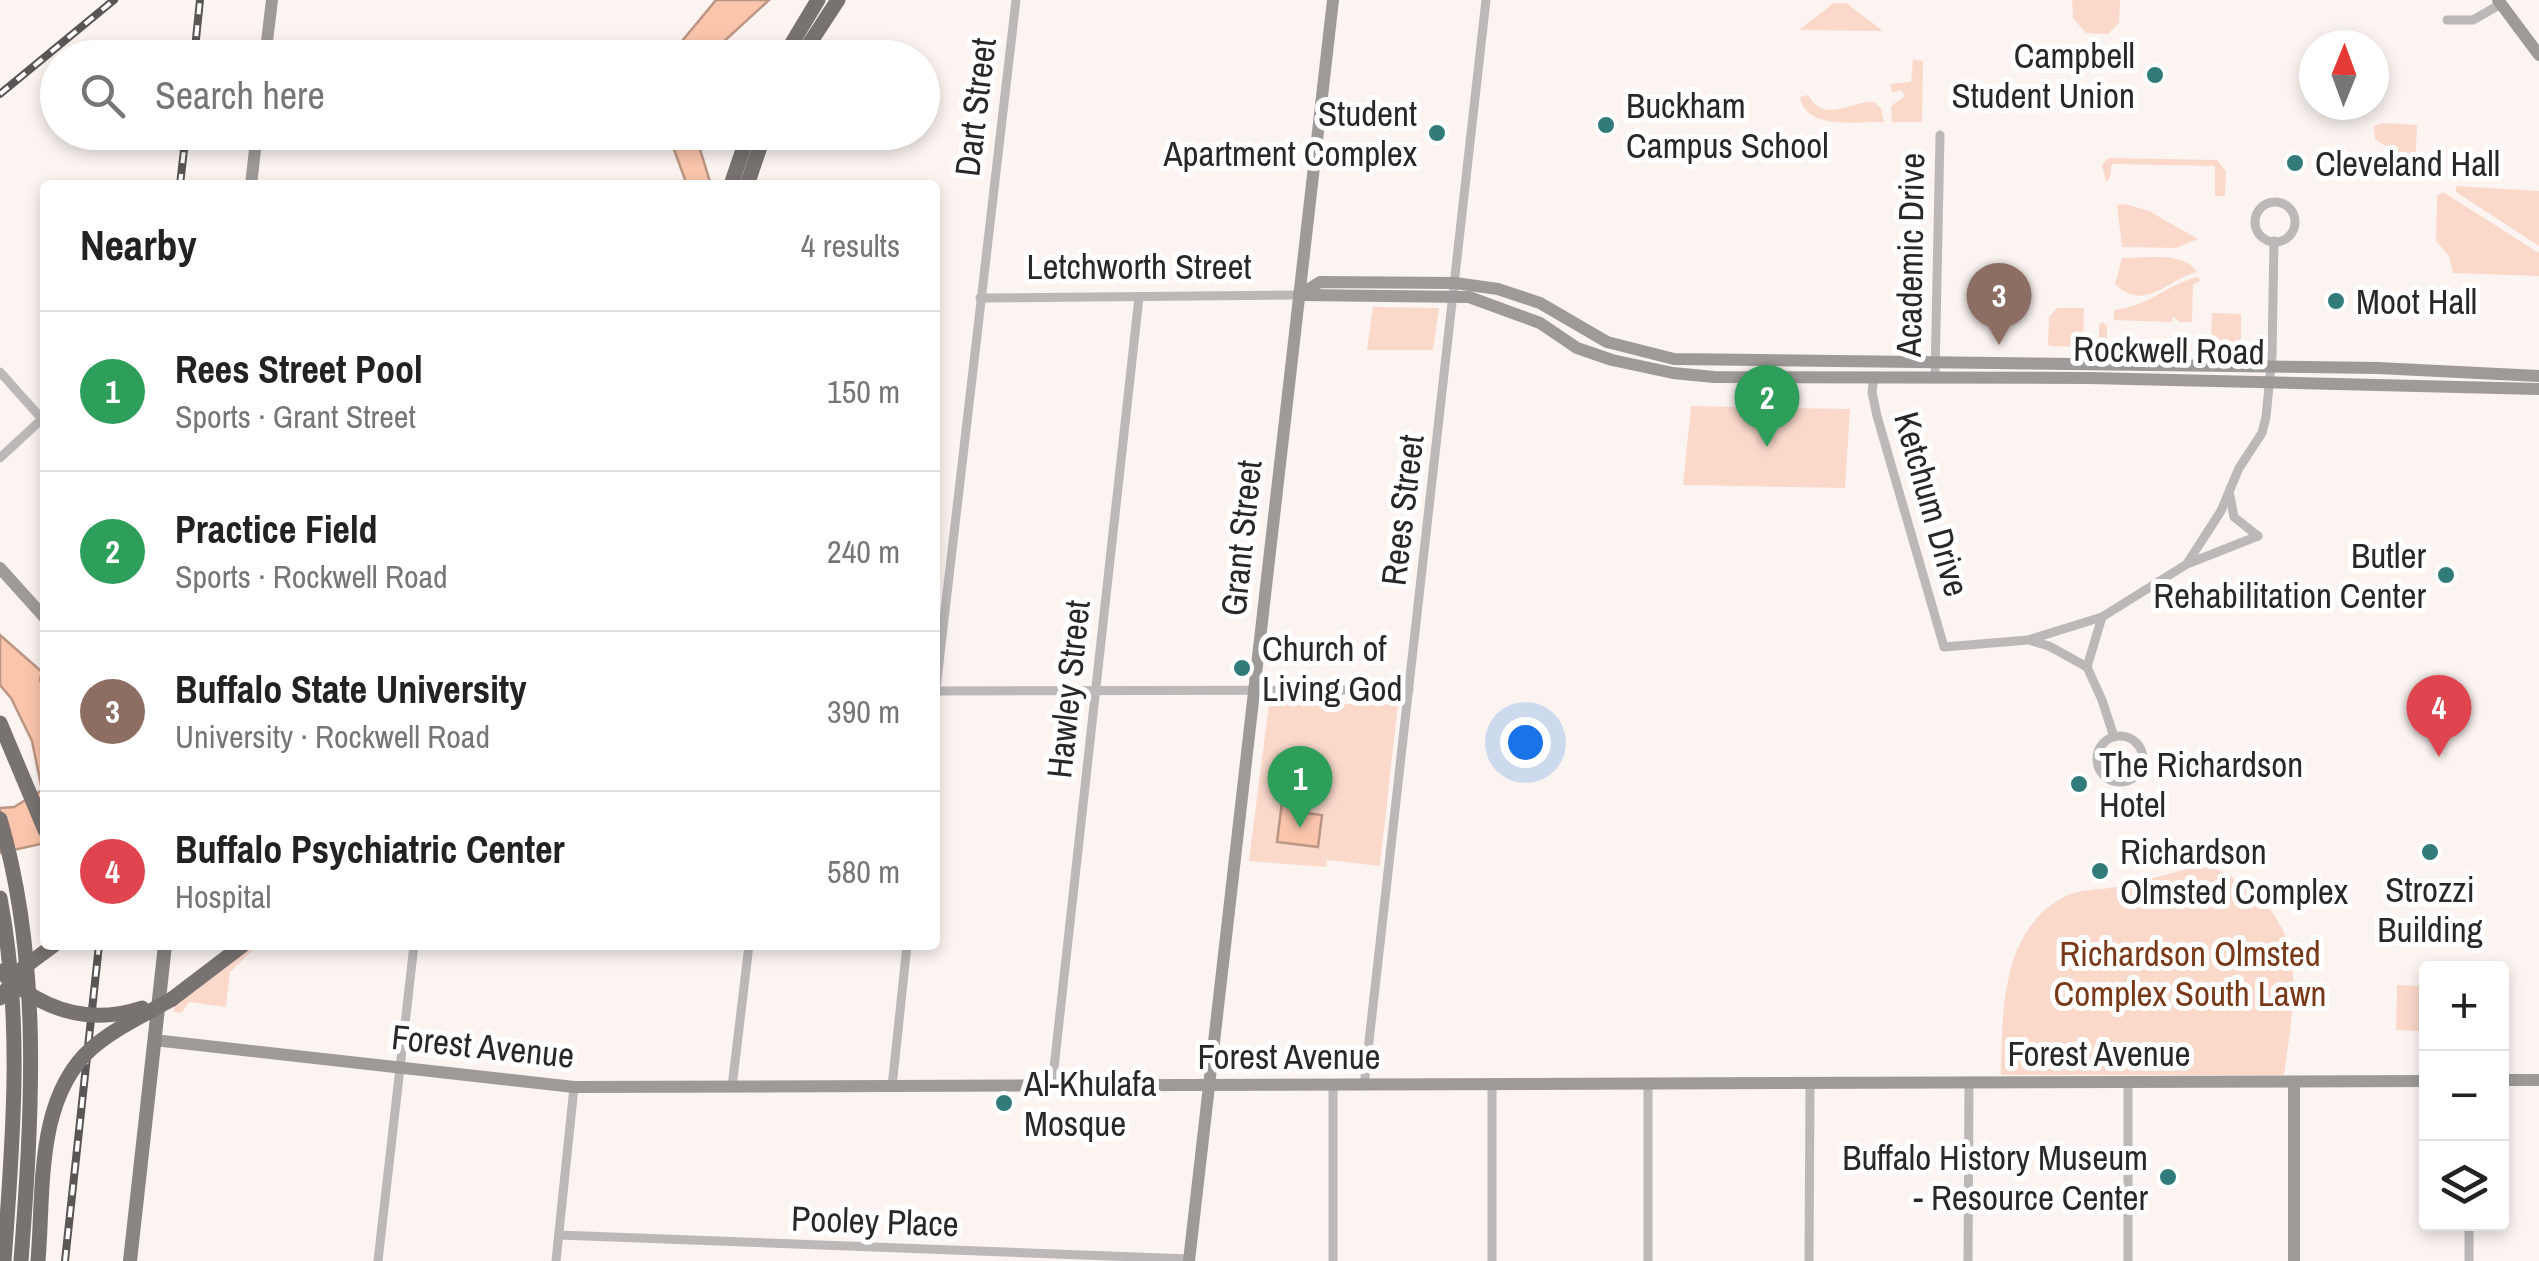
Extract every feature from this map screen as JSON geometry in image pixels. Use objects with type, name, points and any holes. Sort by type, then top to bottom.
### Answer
[{"type":"highway","points":[[794,40],[818,0]]},
{"type":"highway","points":[[812,40],[838,0]]},
{"type":"highway","points":[[733,180],[743,150]]},
{"type":"highway","points":[[750,180],[759,150]]},
{"type":"highway","points":[[2,725],[40,818]]},
{"type":"highway","points":[[0,819],[23,929],[31,1046],[21,1261]]},
{"type":"highway","points":[[0,898],[8,940],[15,1066],[4,1261]]},
{"type":"highway","points":[[0,998],[23,968],[47,950]]},
{"type":"highway","points":[[38,1261],[49,1130],[59,1090],[92,1047],[172,999],[236,950]]},
{"type":"highway","points":[[0,971],[35,1000],[81,1015],[124,1014],[172,999]]},
{"type":"main road","points":[[130,1261],[165,950]]},
{"type":"street","points":[[267,40],[272,0]]},
{"type":"street","name":"Dart Street","points":[[940,649],[1016,0]]},
{"type":"street","name":"Grant Street","points":[[1189,1260],[1333,0]]},
{"type":"street","name":"Rees Street","points":[[1364,1086],[1486,0]]},
{"type":"street","points":[[2447,20],[2473,20],[2500,2],[2539,55]]},
{"type":"street","name":"Academic Drive","points":[[1935,369],[1940,135]]},
{"type":"street","points":[[252,180],[255,150]]},
{"type":"street","points":[[2276,202],[2289,207],[2295,224],[2290,236],[2274,241],[2260,234],[2256,222],[2264,206],[2276,202]]},
{"type":"street","points":[[2186,564],[2207,537],[2239,468],[2262,433],[2270,367],[2274,241]]},
{"type":"street","name":"Letchworth Street","points":[[980,298],[1298,295],[1454,289]]},
{"type":"street","name":"Rockwell Road","points":[[1454,289],[1498,289],[1540,303],[1607,342],[1674,359],[2539,389]]},
{"type":"street","name":"Rockwell Road","points":[[1454,289],[1540,323],[1578,348],[1673,373],[1850,378],[1935,369],[2270,367],[2539,376]]},
{"type":"street","name":"Hawley Street","points":[[1052,1086],[1139,297]]},
{"type":"street","points":[[0,372],[40,417]]},
{"type":"street","name":"Ketchum Drive","points":[[1874,376],[1872,392],[1878,416],[1944,646],[2028,640]]},
{"type":"street","points":[[0,458],[40,421]]},
{"type":"street","points":[[2028,640],[2102,616],[2186,564],[2258,536],[2234,517],[2230,492]]},
{"type":"street","points":[[0,568],[40,612]]},
{"type":"street","points":[[2102,616],[2088,667],[2114,737]]},
{"type":"street","points":[[2028,640],[2049,646],[2088,667]]},
{"type":"street","points":[[940,693],[1409,690]]},
{"type":"street","points":[[2114,737],[2130,738],[2141,749],[2140,772],[2127,782],[2106,778],[2098,766],[2098,751],[2114,737]]},
{"type":"street","points":[[378,1261],[413,950]]},
{"type":"street","points":[[732,1087],[748,950]]},
{"type":"street","points":[[892,1086],[907,950]]},
{"type":"street","name":"Forest Avenue","points":[[154,1040],[574,1087],[2419,1081]]},
{"type":"street","points":[[2509,1080],[2539,1080]]},
{"type":"street","points":[[1809,1261],[1810,1083]]},
{"type":"street","points":[[2294,1083],[2294,1261]]},
{"type":"street","points":[[1648,1084],[1648,1261]]},
{"type":"street","points":[[1968,1084],[1968,1261]]},
{"type":"street","points":[[2128,1084],[2128,1261]]},
{"type":"street","points":[[1492,1085],[1492,1261]]},
{"type":"street","points":[[1333,1086],[1333,1261]]},
{"type":"street","points":[[556,1261],[574,1087]]},
{"type":"street","points":[[2469,1261],[2470,1231]]},
{"type":"street","name":"Pooley Place","points":[[559,1235],[1189,1260]]},
{"type":"green space","points":[[2072,0],[2120,0],[2119,23],[2108,34],[2086,33],[2073,18]]},
{"type":"green space","points":[[1834,3],[1846,3],[1883,31],[1799,30]]},
{"type":"green space","points":[[1913,59],[1923,61],[1922,122],[1892,122],[1891,106],[1905,96],[1901,90],[1892,93],[1890,84],[1911,82]]},
{"type":"green space","points":[[1808,95],[1815,104],[1830,110],[1874,102],[1881,108],[1884,122],[1822,120],[1804,108],[1800,97]]},
{"type":"green space","points":[[2417,125],[2415,166],[2375,139],[2374,126]]},
{"type":"green space","points":[[2108,158],[2217,160],[2226,171],[2225,196],[2215,196],[2215,166],[2112,164],[2106,182],[2102,165]]},
{"type":"green space","points":[[2456,186],[2539,191],[2539,246],[2456,192]]},
{"type":"green space","points":[[2443,192],[2539,253],[2539,276],[2453,273],[2449,256],[2436,241],[2437,196]]},
{"type":"green space","points":[[2117,205],[2149,211],[2198,239],[2176,248],[2122,247]]},
{"type":"green space","points":[[2122,258],[2174,258],[2197,272],[2156,292],[2136,295],[2115,284]]},
{"type":"green space","points":[[2197,277],[2201,280],[2193,285],[2192,322],[2180,322],[2173,317],[2171,322],[2114,320],[2114,310],[2137,305]]},
{"type":"green space","points":[[1373,307],[1439,308],[1433,350],[1367,350]]},
{"type":"green space","points":[[2057,308],[2084,308],[2083,347],[2048,344],[2049,317]]},
{"type":"green space","points":[[2212,313],[2241,314],[2241,346],[2237,353],[2196,352],[2197,342],[2211,342]]},
{"type":"green space","points":[[2103,322],[2107,340],[2192,342],[2192,352],[2102,351],[2099,325]]},
{"type":"green space","points":[[1691,406],[1850,409],[1845,488],[1683,485]]},
{"type":"green space","points":[[1269,704],[1398,704],[1380,866],[1327,860],[1326,867],[1249,861]]},
{"type":"green space","name":"Richardson Olmsted Complex South Lawn","points":[[2206,864],[2240,882],[2281,925],[2290,950],[2293,977],[2284,1075],[2001,1075],[2009,975],[2028,930],[2043,912],[2076,892],[2116,887]]},
{"type":"green space","points":[[244,950],[253,950],[230,972],[226,1007],[189,1002],[181,1013],[174,1012],[174,1006]]},
{"type":"green space","points":[[2397,985],[2419,986],[2419,1031],[2396,1030]]},
{"type":"shaded area","points":[[716,0],[769,0],[725,40],[683,40]]},
{"type":"shaded area","points":[[674,150],[700,150],[709,180],[685,180]]},
{"type":"shaded area","points":[[0,635],[40,670],[40,780],[32,741],[11,698],[0,685]]},
{"type":"shaded area","points":[[40,791],[40,844],[0,853],[0,808],[14,807]]},
{"type":"shaded area","points":[[1283,794],[1298,796],[1297,812],[1322,815],[1318,847],[1277,842]]},
{"type":"railway","points":[[65,40],[114,0]]},
{"type":"railway","points":[[196,40],[200,0]]},
{"type":"railway","points":[[0,94],[40,61]]},
{"type":"railway","points":[[181,180],[184,150]]},
{"type":"railway","points":[[65,1261],[98,950]]},
{"type":"place","name":"Campbell Student Union","points":[[2155,75]]},
{"type":"place","name":"Buckham Campus School","points":[[1606,125]]},
{"type":"place","name":"Student Apartment Complex","points":[[1437,133]]},
{"type":"place","name":"Cleveland Hall","points":[[2295,163]]},
{"type":"place","name":"Moot Hall","points":[[2336,301]]},
{"type":"place","name":"Buffalo State University","points":[[1999,345]]},
{"type":"place","name":"Practice Field","points":[[1767,447]]},
{"type":"place","name":"Butler Rehabilitation Center","points":[[2446,575]]},
{"type":"place","name":"Church of Living God","points":[[1242,668]]},
{"type":"place","name":"Buffalo Psychiatric Center","points":[[2439,757]]},
{"type":"place","name":"The Richardson Hotel","points":[[2079,784]]},
{"type":"place","name":"Rees Street Pool","points":[[1300,828]]},
{"type":"place","name":"Strozzi Building","points":[[2430,852]]},
{"type":"place","name":"Richardson Olmsted Complex","points":[[2100,871]]},
{"type":"place","name":"Al-Khulafa Mosque","points":[[1004,1103]]},
{"type":"place","name":"Buffalo History Museum - Resource Center","points":[[2168,1177]]}]
